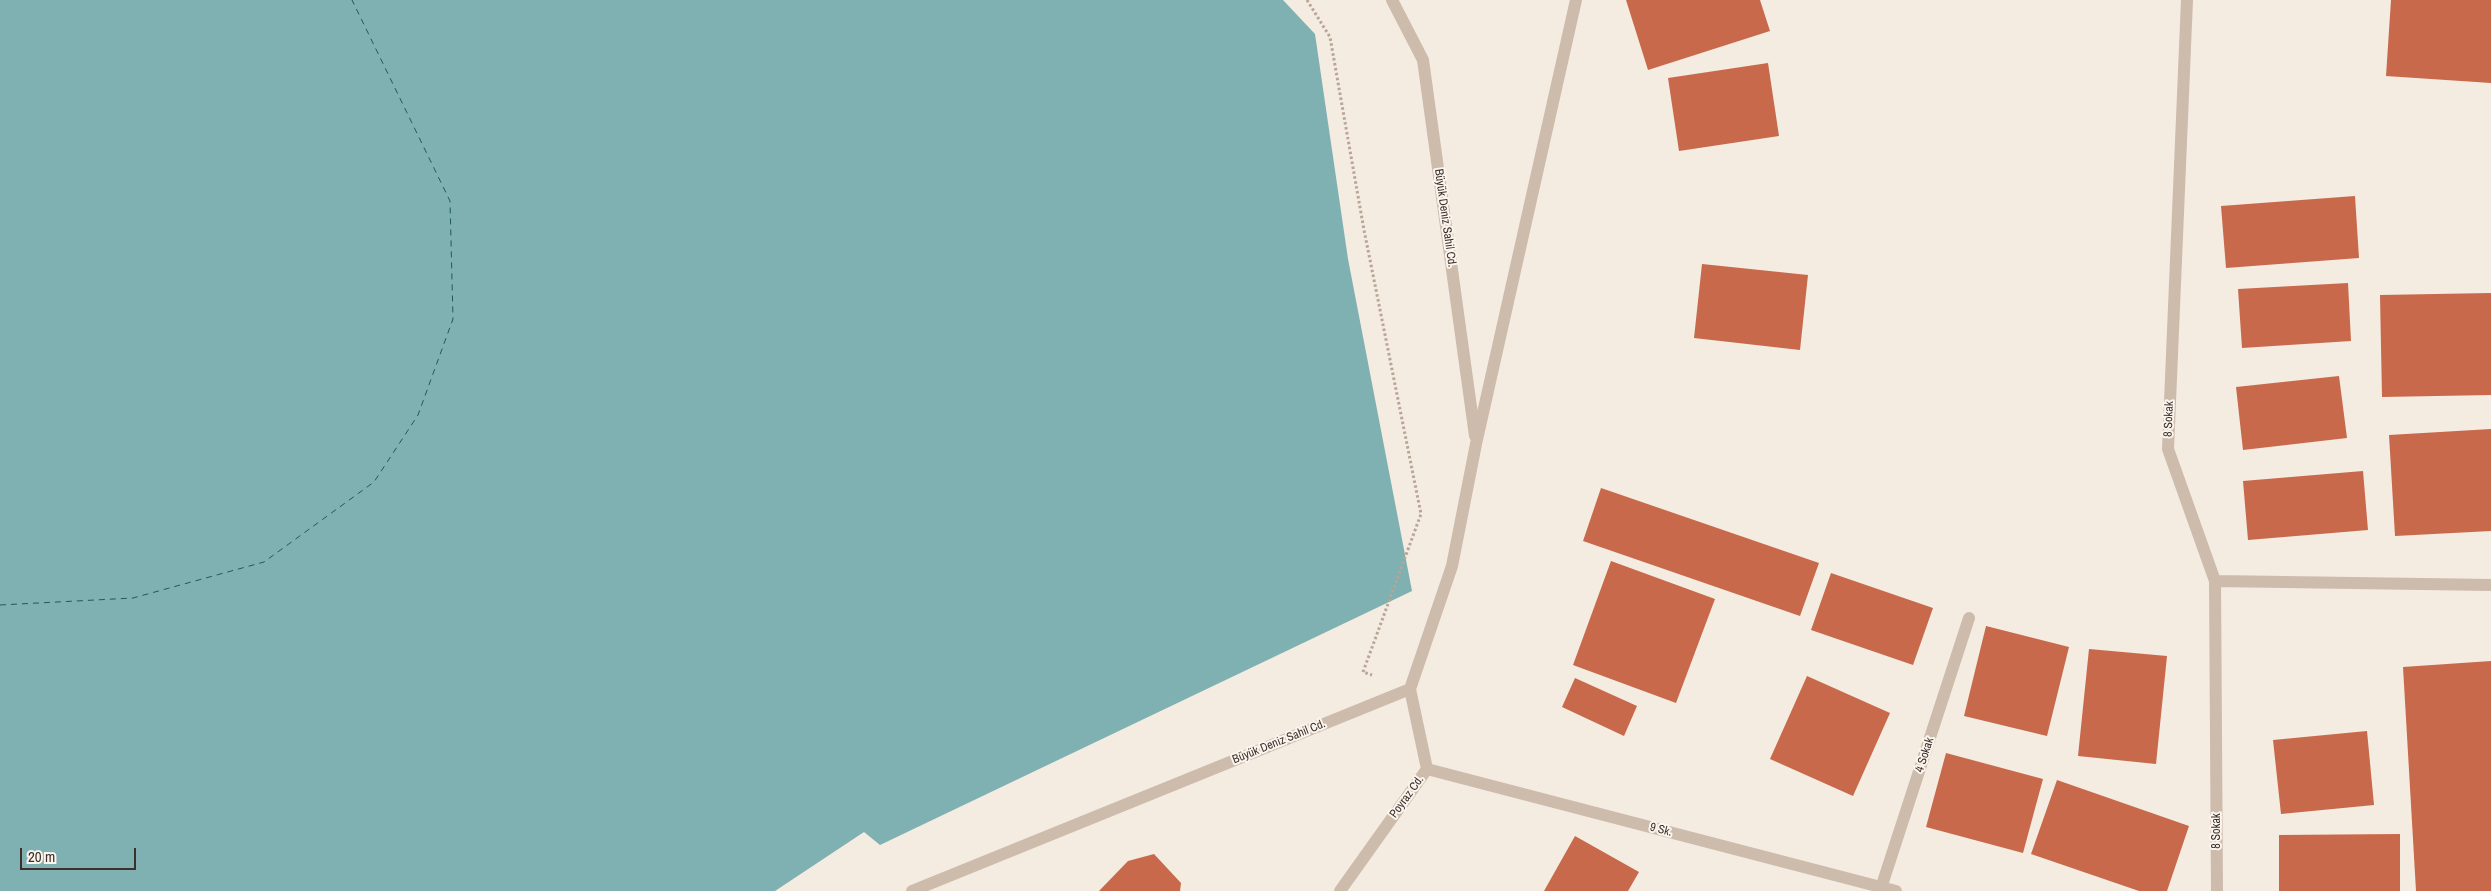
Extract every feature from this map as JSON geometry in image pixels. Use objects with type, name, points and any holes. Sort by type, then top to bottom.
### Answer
[{"type":"street","name":"Büyük Deniz Sahil Cd.","points":[[1392,0],[1422,60],[1476,444]]},
{"type":"street","name":"Büyük Deniz Sahil Cd.","points":[[912,891],[1410,688],[1452,566],[1476,444],[1576,0]]},
{"type":"street","name":"8 Sokak","points":[[2187,0],[2168,449],[2214,581],[2217,891]]},
{"type":"street","points":[[2214,581],[2491,585]]},
{"type":"street","name":"4 Sokak","points":[[1880,889],[1969,618]]},
{"type":"street","name":"Poyraz Cd.","points":[[1340,891],[1427,769],[1410,688]]},
{"type":"street","name":"9 Sk.","points":[[1427,769],[1880,889],[1896,891]]},
{"type":"path","points":[[1307,0],[1330,37],[1364,230],[1421,514],[1363,672],[1410,688]]},
{"type":"water","points":[[0,0],[1283,0],[1315,34],[1348,259],[1412,591],[880,845],[864,832],[775,891],[0,891]]},
{"type":"building","points":[[1626,0],[1760,0],[1770,31],[1648,70]]},
{"type":"building","points":[[2391,0],[2491,0],[2491,83],[2386,76]]},
{"type":"building","points":[[1768,63],[1779,136],[1679,151],[1668,78]]},
{"type":"building","points":[[2355,196],[2359,258],[2226,268],[2221,206]]},
{"type":"building","points":[[1702,264],[1808,275],[1800,350],[1694,338]]},
{"type":"building","points":[[2348,283],[2351,341],[2242,348],[2238,289]]},
{"type":"building","points":[[2491,293],[2491,395],[2382,397],[2380,295]]},
{"type":"building","points":[[2339,376],[2347,438],[2243,450],[2236,387]]},
{"type":"building","points":[[2491,429],[2491,531],[2395,536],[2389,435]]},
{"type":"building","points":[[2363,471],[2368,530],[2248,540],[2243,481]]},
{"type":"building","points":[[1601,488],[1819,563],[1800,616],[1583,541]]},
{"type":"building","points":[[1611,561],[1715,599],[1676,703],[1573,665]]},
{"type":"building","points":[[1831,573],[1933,608],[1913,665],[1811,630]]},
{"type":"building","points":[[1986,626],[2069,647],[2047,736],[1964,716]]},
{"type":"building","points":[[2089,649],[2167,656],[2156,764],[2078,756]]},
{"type":"building","points":[[2491,661],[2491,891],[2416,891],[2403,667]]},
{"type":"building","points":[[1807,676],[1890,713],[1853,796],[1770,759]]},
{"type":"building","points":[[1575,678],[1637,706],[1624,736],[1562,707]]},
{"type":"building","points":[[2367,731],[2374,805],[2281,814],[2273,740]]},
{"type":"building","points":[[1946,753],[2043,779],[2023,853],[1926,827]]},
{"type":"building","points":[[2057,780],[2189,826],[2167,891],[2139,891],[2031,854]]},
{"type":"building","points":[[2400,834],[2400,891],[2279,891],[2279,835]]},
{"type":"building","points":[[1575,836],[1639,872],[1628,891],[1544,891]]},
{"type":"building","points":[[1154,854],[1181,883],[1180,891],[1099,891],[1128,861]]},
{"type":"ferry route","points":[[0,605],[133,598],[264,562],[374,482],[418,415],[453,319],[450,201],[352,0]]}]
